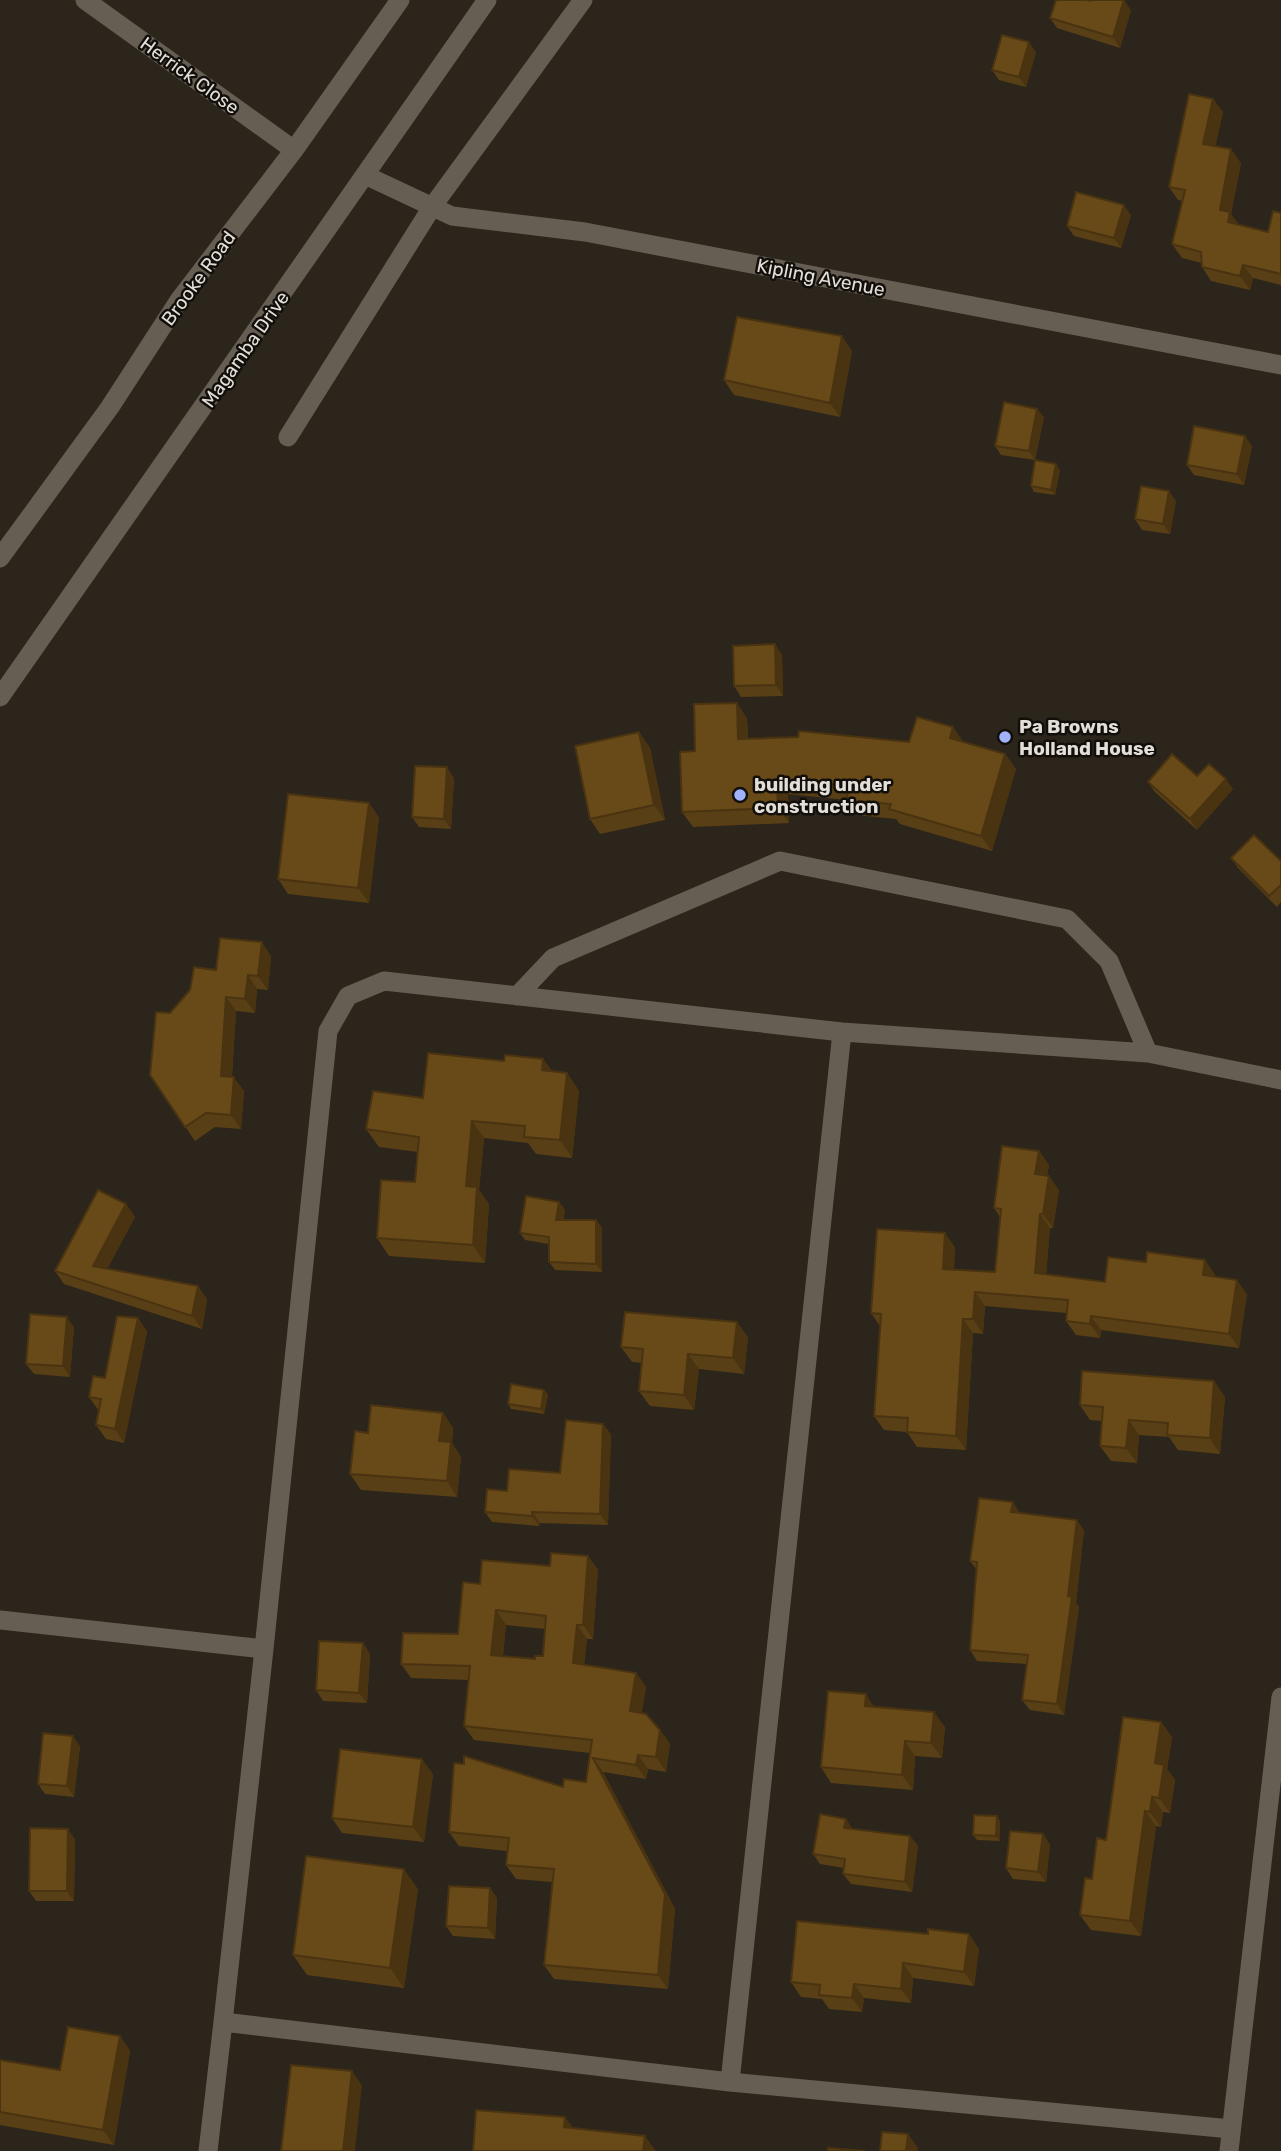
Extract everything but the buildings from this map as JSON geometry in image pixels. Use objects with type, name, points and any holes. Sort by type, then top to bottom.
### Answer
[{"type":"street","name":"Herrick Close","points":[[85,0],[294,150]]},
{"type":"street","name":"Brooke Road","points":[[0,558],[110,407],[180,299],[294,150],[400,0]]},
{"type":"street","name":"Magamba Drive","points":[[0,697],[367,176],[487,0]]},
{"type":"street","points":[[288,437],[432,206],[583,0]]},
{"type":"street","name":"Kipling Avenue","points":[[367,176],[452,216],[585,232],[1281,365]]},
{"type":"street","points":[[517,996],[553,958],[780,861],[1067,919],[1109,961],[1148,1053]]},
{"type":"street","points":[[208,2151],[264,1649],[328,1031],[348,996],[384,981],[842,1032],[1148,1053],[1281,1080]]},
{"type":"street","points":[[730,2082],[842,1032]]},
{"type":"street","points":[[0,1620],[264,1649]]},
{"type":"street","points":[[1228,2151],[1281,1697]]},
{"type":"street","points":[[223,2022],[730,2082],[1231,2129]]},
{"type":"place","name":"Pa Browns Holland House","points":[[1005,737]]},
{"type":"place","name":"building under construction","points":[[740,795]]}]
